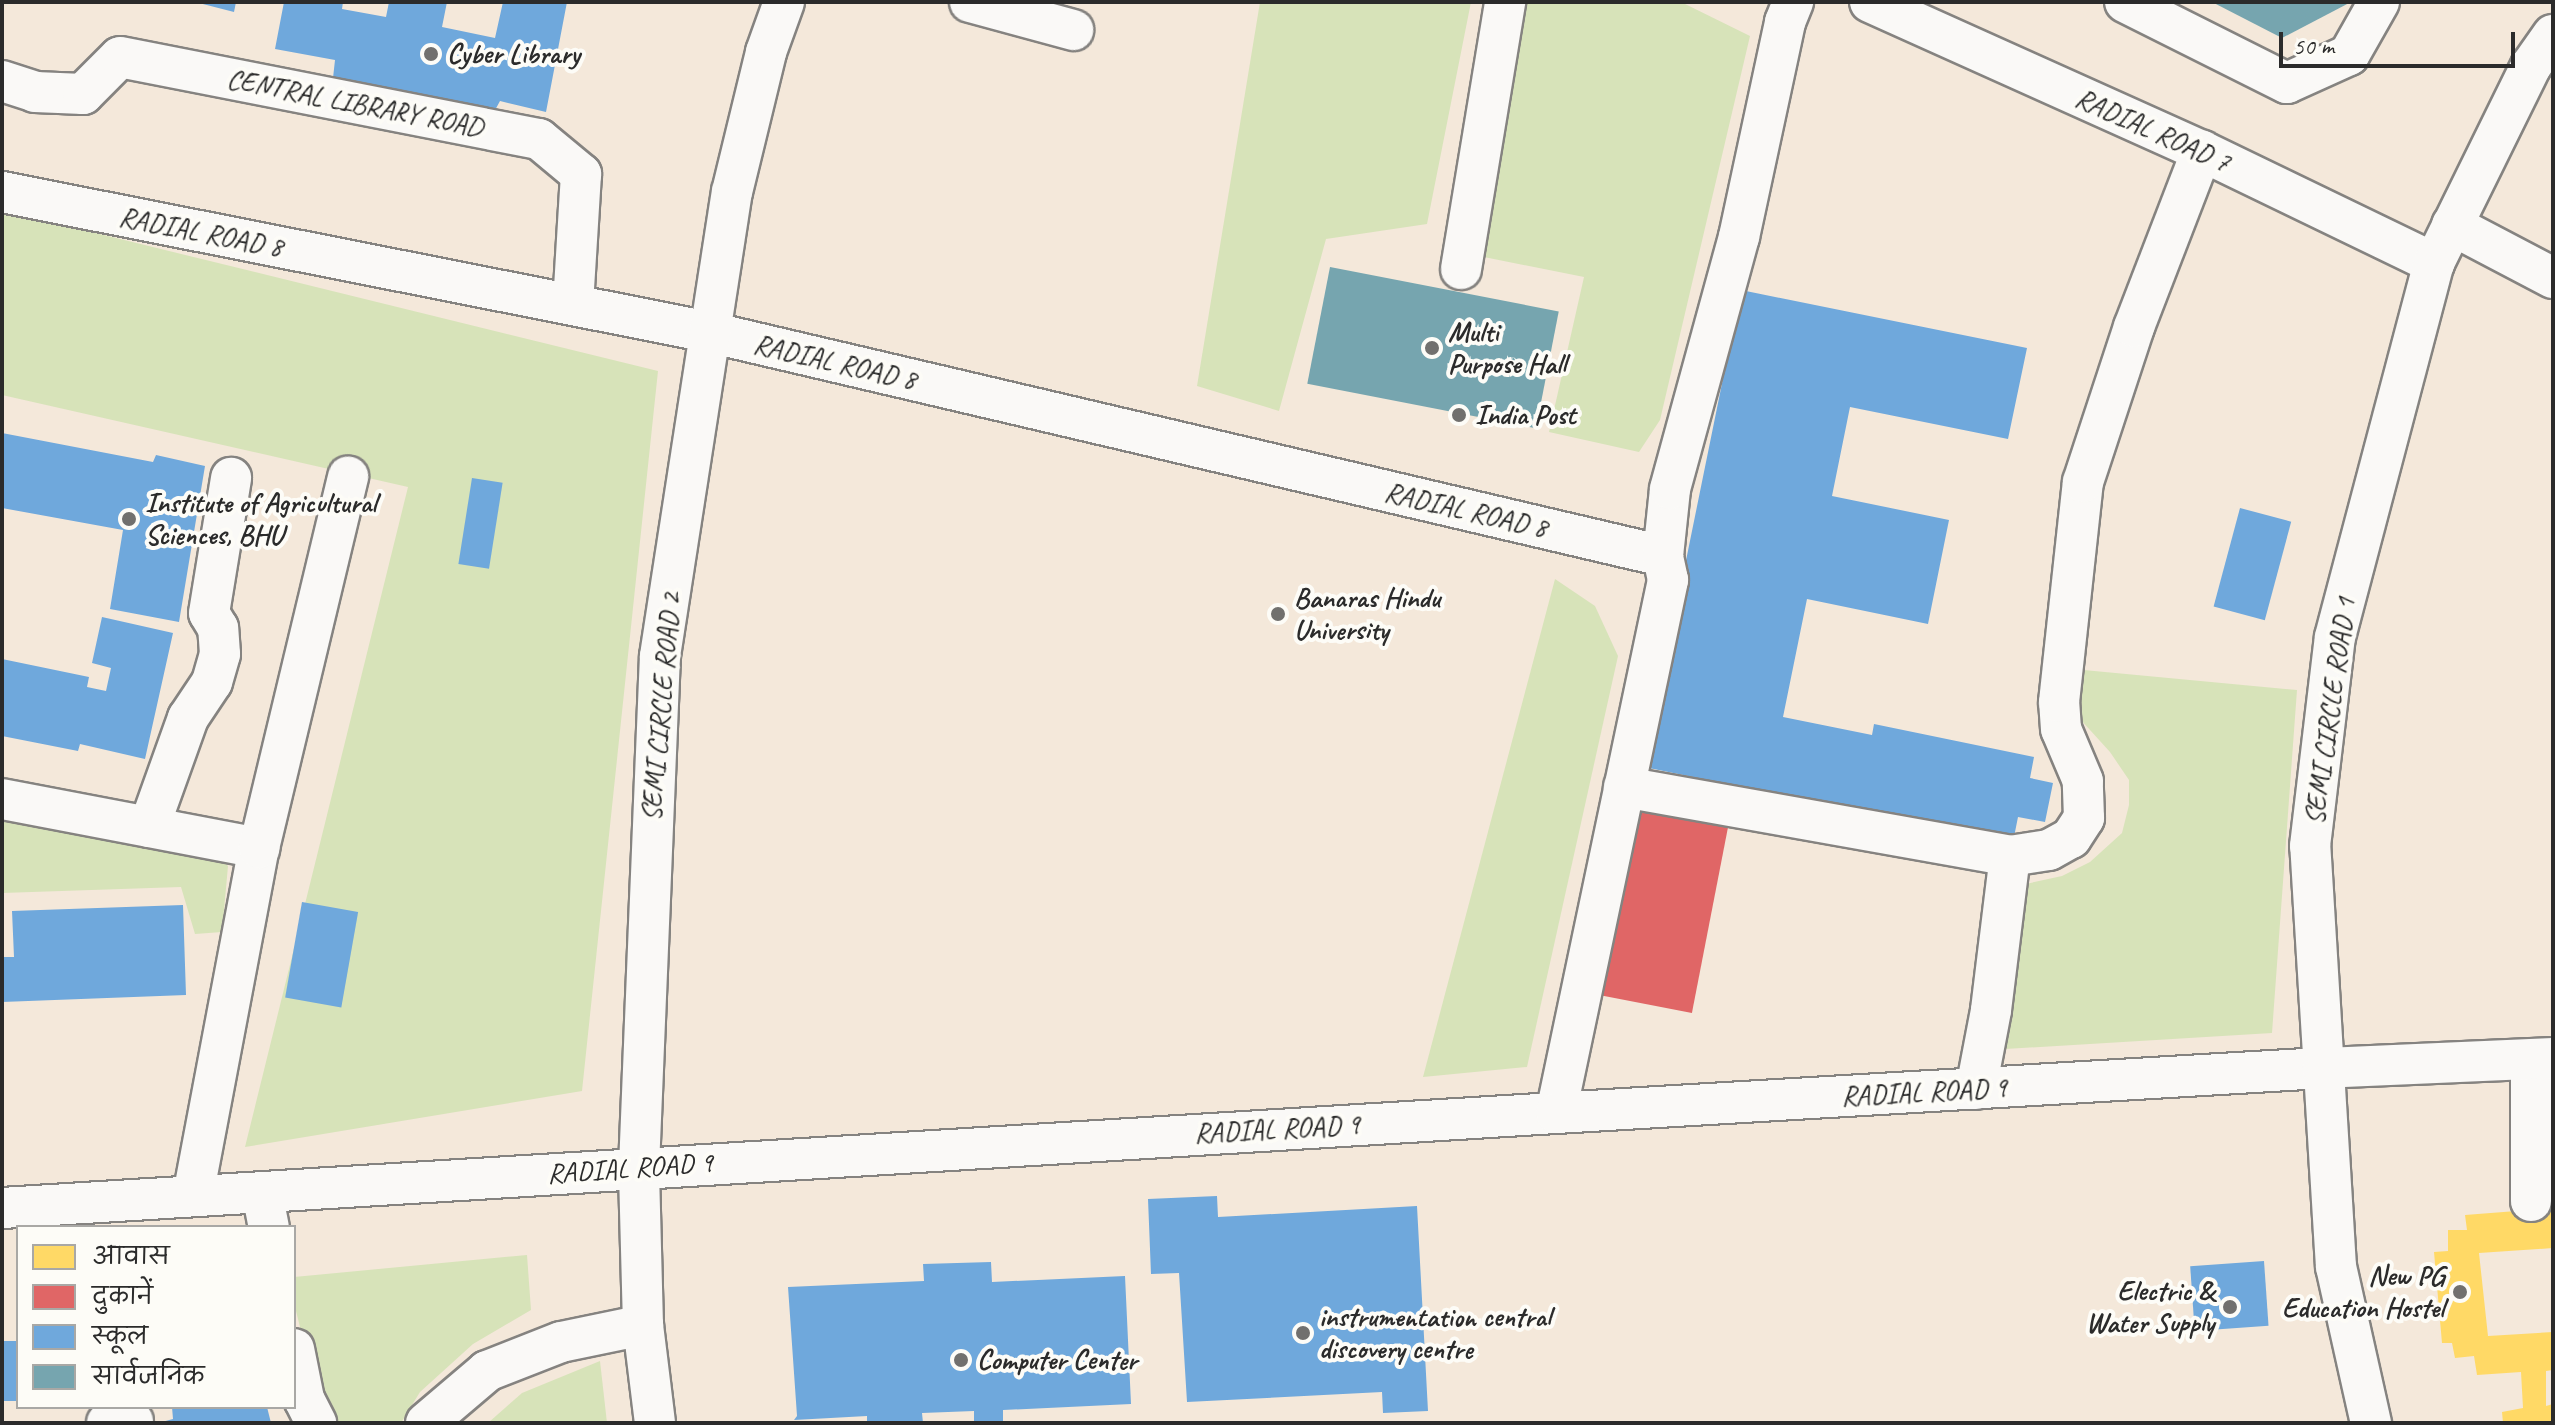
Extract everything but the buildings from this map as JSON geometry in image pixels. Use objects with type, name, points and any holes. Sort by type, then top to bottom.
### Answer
[{"type":"lane","name":"SEMI CIRCLE ROAD 2","points":[[655,1423],[643,1325],[639,1167],[660,656],[732,192],[766,52],[784,2]]},
{"type":"lane","points":[[970,2],[1073,30]]},
{"type":"lane","points":[[1461,269],[1505,2]]},
{"type":"lane","points":[[1556,1113],[1668,580],[1663,556],[1670,489],[1739,237],[1785,22],[1793,2]]},
{"type":"lane","name":"RADIAL ROAD 7","points":[[1870,2],[2202,151],[2434,263]]},
{"type":"lane","points":[[2125,2],[2287,83],[2349,55],[2379,2]]},
{"type":"lane","name":"SEMI CIRCLE ROAD 1","points":[[2371,1423],[2336,1267],[2310,846],[2335,637],[2434,263],[2531,66],[2553,35]]},
{"type":"lane","name":"CENTRAL LIBRARY ROAD","points":[[2,81],[35,92],[83,94],[120,57],[539,139],[581,174],[573,305]]},
{"type":"lane","points":[[1624,787],[2010,856],[2049,850],[2071,838],[2084,818],[2083,781],[2061,729],[2059,702],[2083,482],[2134,327],[2202,151]]},
{"type":"lane","name":"RADIAL ROAD 8","points":[[2,192],[709,332],[1663,556]]},
{"type":"lane","points":[[2452,225],[2553,278]]},
{"type":"lane","points":[[193,1196],[259,848],[348,477]]},
{"type":"lane","points":[[149,827],[188,718],[212,682],[220,654],[218,628],[209,613],[231,478]]},
{"type":"lane","points":[[2,799],[259,848]]},
{"type":"lane","points":[[1976,1089],[1991,1010],[2010,856]]},
{"type":"lane","points":[[2531,1201],[2542,1059]]},
{"type":"lane","name":"RADIAL ROAD 9","points":[[2,1208],[193,1196],[266,1209],[639,1167],[2323,1068],[2542,1059]]},
{"type":"lane","points":[[426,1423],[487,1371],[561,1342],[643,1325]]},
{"type":"lane","points":[[296,1359],[304,1399],[316,1423]]},
{"type":"shaded area","name":"Banaras Hindu University","points":[[2,2],[2553,2],[2553,1423],[2,1423]]},
{"type":"green space","points":[[1260,2],[1471,2],[1427,224],[1326,239],[1279,411],[1197,386]]},
{"type":"green space","points":[[1522,2],[1681,2],[1750,36],[1660,420],[1639,452],[1549,432],[1584,277],[1469,254]]},
{"type":"green space","points":[[2,210],[658,371],[582,1091],[245,1147],[408,487],[2,395]]},
{"type":"green space","points":[[1555,579],[1595,606],[1618,656],[1527,1067],[1423,1077]]},
{"type":"green space","points":[[2073,669],[2297,690],[2272,1033],[2005,1049],[2021,885],[2062,876],[2090,862],[2122,833],[2129,805],[2129,780],[2110,752],[2070,708]]},
{"type":"green space","points":[[2,815],[218,856],[228,866],[222,932],[195,934],[181,887],[2,893]]},
{"type":"green space","points":[[527,1255],[531,1310],[473,1344],[420,1392],[401,1423],[324,1423],[296,1311],[296,1277]]},
{"type":"green space","points":[[600,1361],[607,1423],[488,1423],[522,1393]]},
{"type":"place","name":"Cyber Library","points":[[431,54]]},
{"type":"place","name":"Multi Purpose Hall","points":[[1432,348]]},
{"type":"place","name":"India Post","points":[[1459,415]]},
{"type":"place","name":"Institute of Agricultural Sciences, BHU","points":[[129,519]]},
{"type":"place","name":"Banaras Hindu University","points":[[1278,614]]},
{"type":"place","name":"New PG Education Hostel","points":[[2460,1292]]},
{"type":"place","name":"Electric & Water Supply","points":[[2230,1307]]},
{"type":"place","name":"instrumentation central discovery centre","points":[[1303,1333]]},
{"type":"place","name":"Computer Center","points":[[961,1360]]}]
